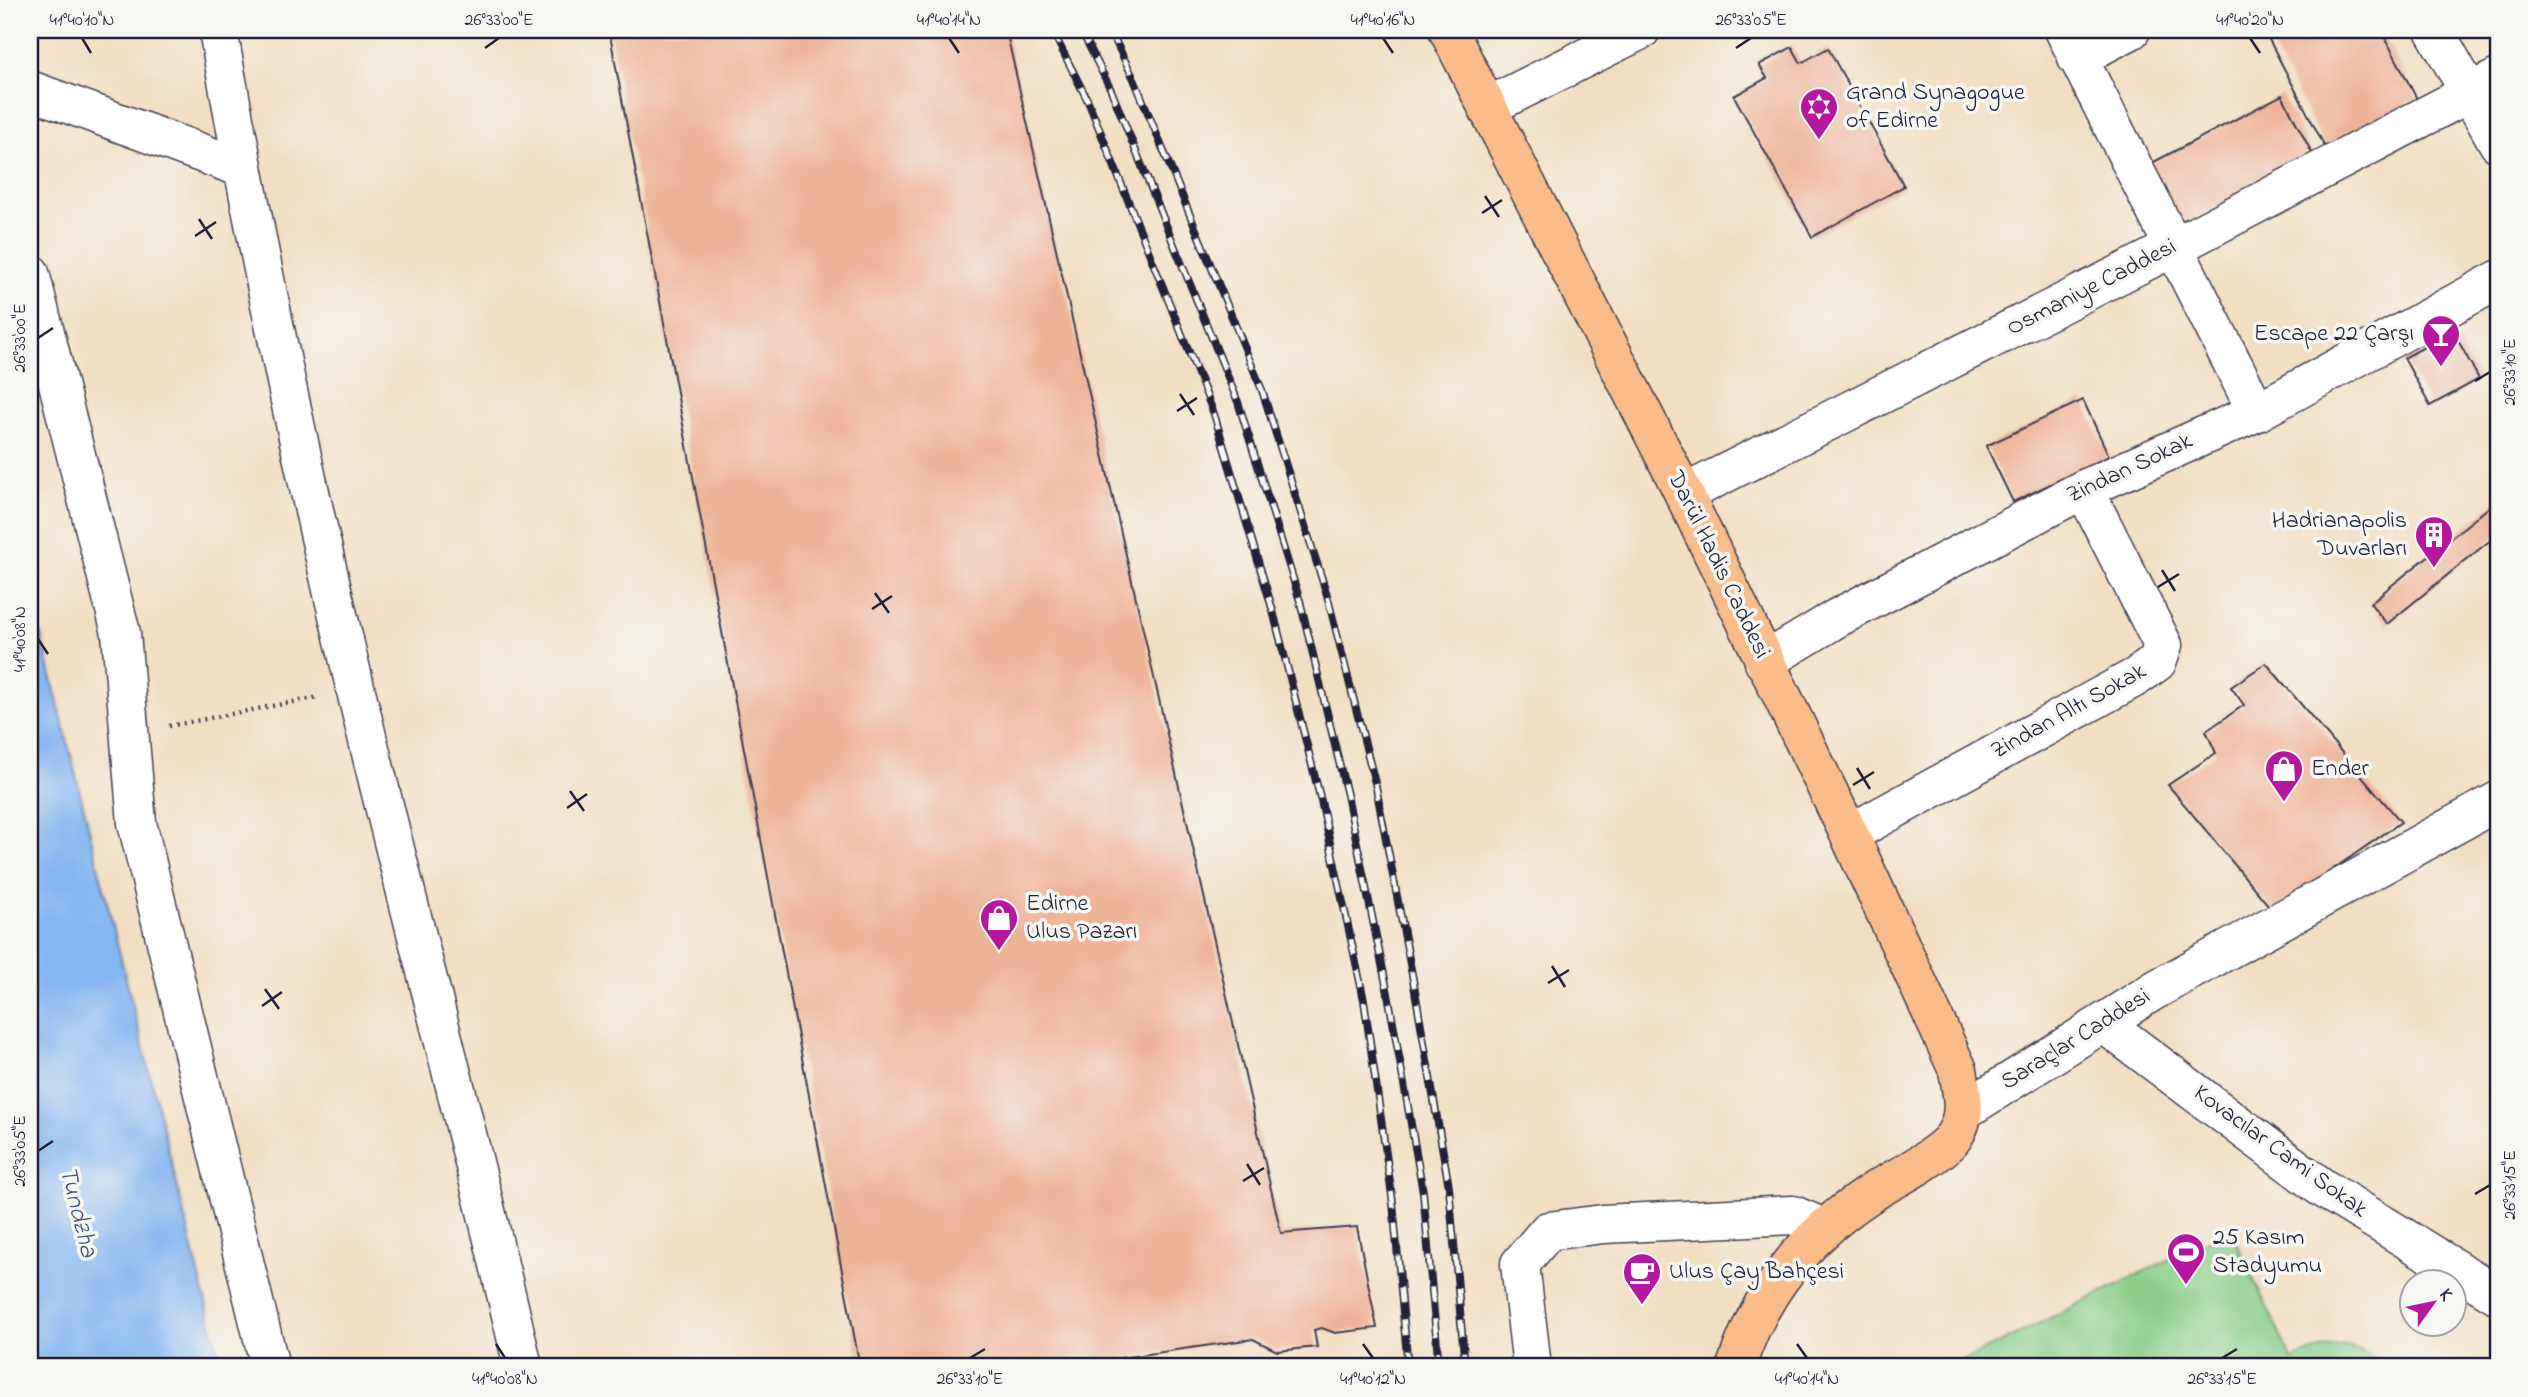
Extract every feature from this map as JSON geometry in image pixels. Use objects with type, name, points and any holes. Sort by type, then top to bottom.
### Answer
[{"type":"main road","name":"Darül Hadis Caddesi","points":[[1448,30],[1684,494],[1849,834],[1958,1069],[1965,1110]]},
{"type":"main road","points":[[1736,1367],[1743,1345],[1770,1292],[1802,1248],[1840,1212],[1920,1163],[1953,1138],[1965,1110]]},
{"type":"street","points":[[218,30],[264,282],[356,690],[486,1203],[523,1367]]},
{"type":"street","points":[[1489,106],[1640,30]]},
{"type":"street","points":[[2131,30],[2070,44],[2176,246],[2257,412]]},
{"type":"street","points":[[2434,30],[2483,85],[2498,143]]},
{"type":"street","name":"Osmaniye Caddesi","points":[[1684,494],[2176,246],[2483,85]]},
{"type":"street","points":[[30,90],[242,168]]},
{"type":"street","points":[[30,273],[121,633],[137,823],[271,1367]]},
{"type":"street","name":"Zindan Sokak","points":[[1764,662],[1837,618],[2084,489],[2257,412],[2498,280]]},
{"type":"street","name":"Zindan Altı Sokak","points":[[1849,834],[2136,677],[2157,662],[2163,645],[2084,489]]},
{"type":"street","name":"Saraçlar Caddesi","points":[[1965,1110],[2154,990],[2498,801]]},
{"type":"street","name":"Kovacılar Cami Sokak","points":[[2103,1023],[2321,1187],[2498,1295]]},
{"type":"street","points":[[1532,1367],[1520,1264],[1548,1231],[1603,1224],[1793,1215],[1824,1228]]},
{"type":"path","points":[[130,734],[356,690]]},
{"type":"green space","name":"25 Kasım Stadyumu","points":[[2230,1229],[2292,1360],[2340,1345],[2360,1350],[2384,1367],[1951,1367]]},
{"type":"water","name":"Tundzha","points":[[30,590],[222,1367],[30,1367]]},
{"type":"building","name":"Edirne Ulus Pazarı","points":[[609,30],[1006,30],[1281,1233],[1357,1227],[1377,1328],[1335,1333],[1322,1328],[1314,1330],[1317,1347],[1277,1351],[1253,1339],[1057,1367],[860,1367]]},
{"type":"building","points":[[2264,30],[2381,30],[2417,99],[2325,147]]},
{"type":"building","name":"Grand Synagogue of Edirne","points":[[1792,47],[1801,63],[1828,48],[1904,186],[1812,237],[1734,96],[1767,78],[1759,65]]},
{"type":"building","points":[[2282,95],[2314,157],[2181,226],[2148,165]]},
{"type":"building","name":"Escape 22 Çarşı","points":[[2453,331],[2479,379],[2430,406],[2404,358]]},
{"type":"building","points":[[2083,400],[2109,456],[2013,502],[1986,446]]},
{"type":"building","name":"Hadrianapolis Duvarları","points":[[2498,500],[2498,534],[2387,624],[2370,603]]},
{"type":"building","name":"Ender","points":[[2266,663],[2401,822],[2273,911],[2168,785],[2216,753],[2206,731],[2244,705],[2231,687]]},
{"type":"railway","points":[[1052,30],[1088,101],[1214,414],[1273,611],[1321,801],[1364,1000],[1393,1203],[1408,1367]]},
{"type":"railway","points":[[1081,30],[1111,90],[1238,402],[1300,601],[1347,795],[1388,994],[1423,1192],[1439,1367]]},
{"type":"railway","points":[[1110,30],[1134,79],[1262,390],[1327,595],[1376,787],[1414,985],[1449,1187],[1465,1367]]},
{"type":"place","name":"Grand Synagogue of Edirne","points":[[1819,141]]},
{"type":"place","name":"Escape 22 Çarşı","points":[[2441,368]]},
{"type":"place","name":"Hadrianapolis Duvarları","points":[[2434,569]]},
{"type":"place","name":"Ender","points":[[2284,803]]},
{"type":"place","name":"Edirne Ulus Pazarı","points":[[999,952]]},
{"type":"place","name":"25 Kasım Stadyumu","points":[[2186,1286]]},
{"type":"place","name":"Ulus Çay Bahçesi","points":[[1642,1306]]}]
